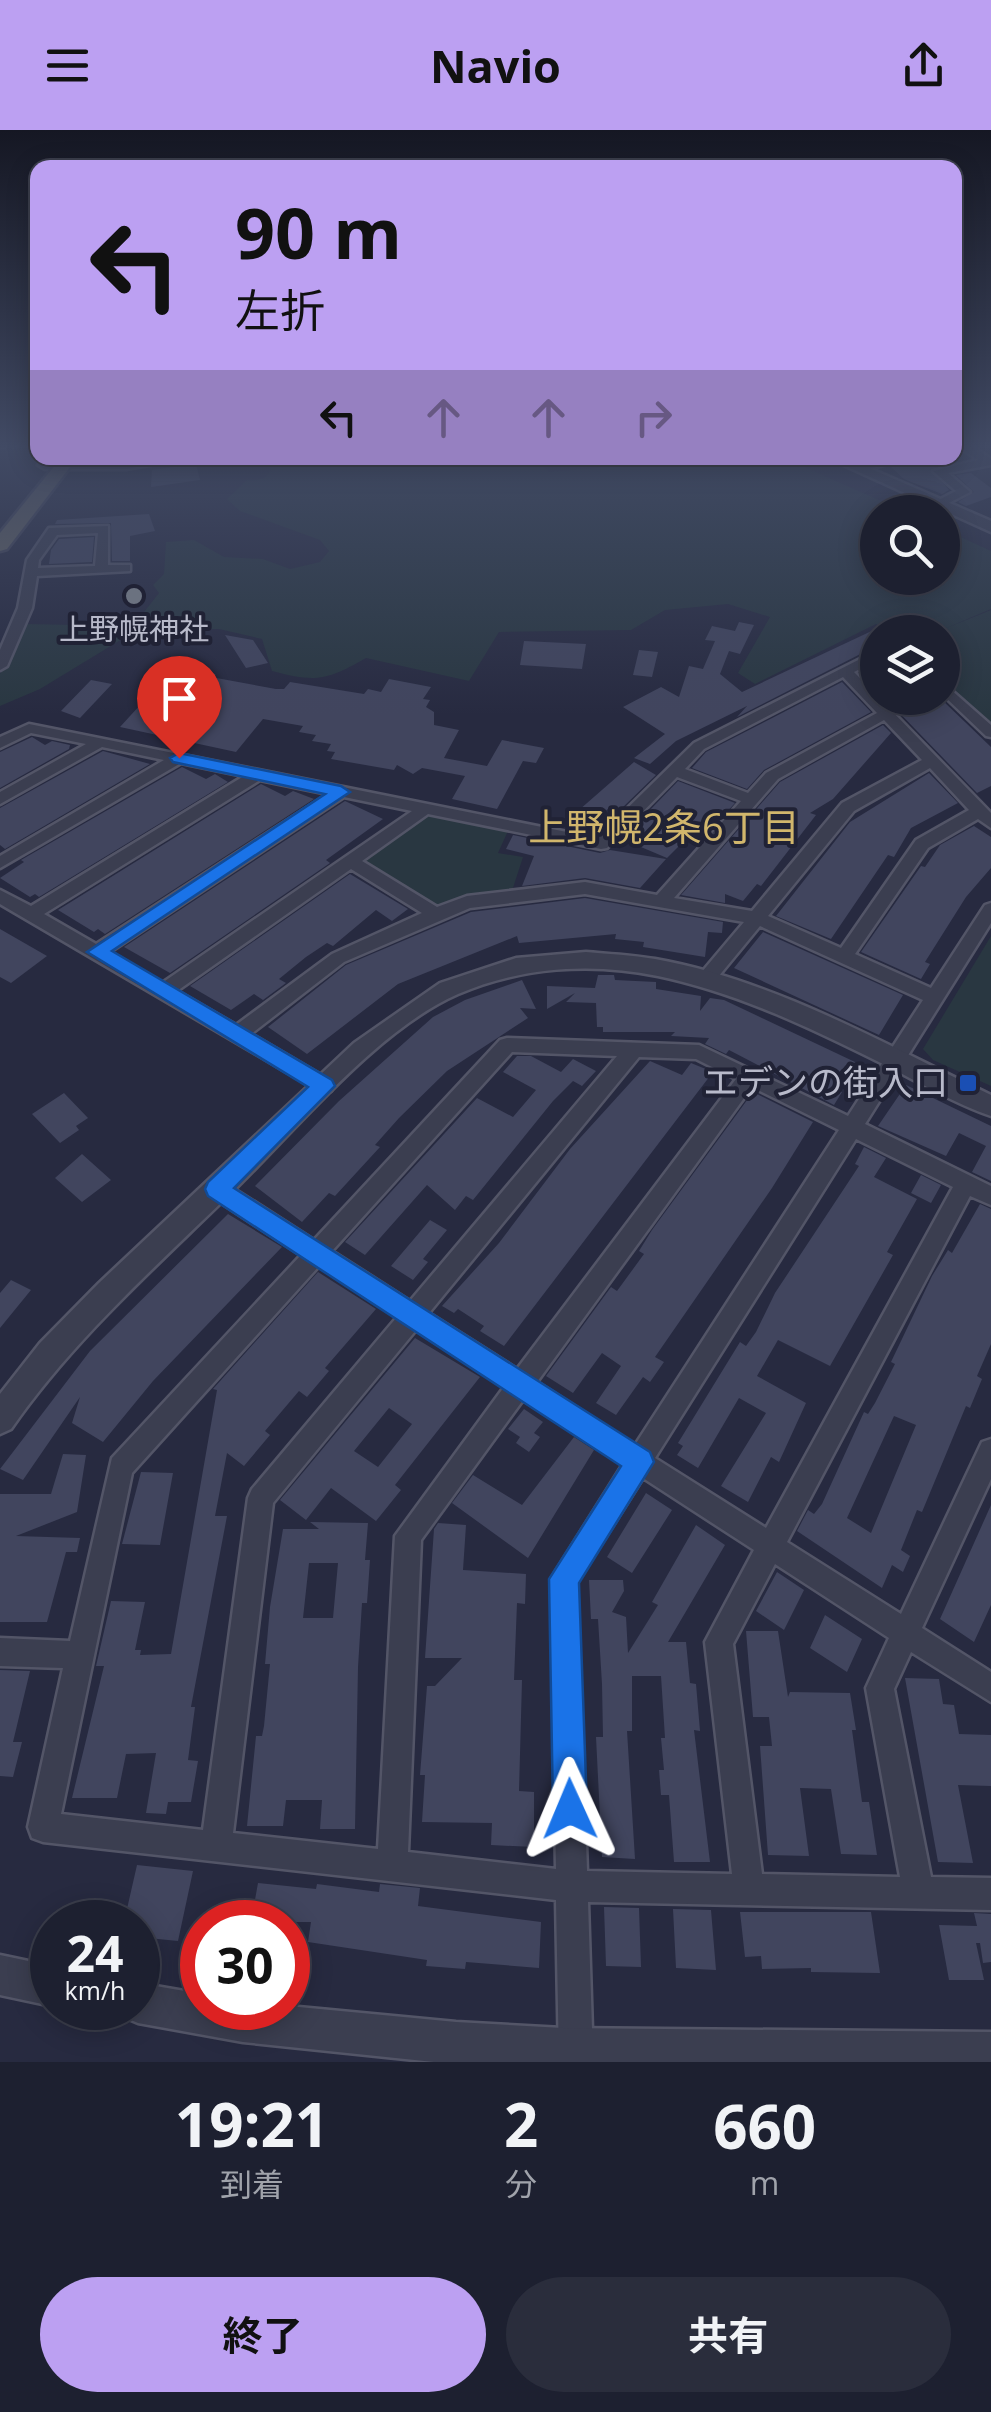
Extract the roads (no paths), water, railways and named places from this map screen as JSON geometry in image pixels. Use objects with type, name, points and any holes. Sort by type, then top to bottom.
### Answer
[{"type":"street","points":[[0,666],[25,608],[34,560],[49,535]]},
{"type":"street","points":[[101,569],[104,535]]},
{"type":"street","points":[[33,572],[126,568]]},
{"type":"street","points":[[0,742],[29,728],[601,844],[699,746],[860,662]]},
{"type":"street","points":[[844,670],[860,687]]},
{"type":"street","points":[[960,703],[991,733]]},
{"type":"street","points":[[661,901],[772,776],[883,715]]},
{"type":"street","points":[[844,956],[922,844],[985,817],[886,715]]},
{"type":"street","points":[[0,800],[101,742]]},
{"type":"street","points":[[0,863],[179,758]]},
{"type":"street","points":[[707,978],[848,807],[931,761]]},
{"type":"street","points":[[675,771],[748,799]]},
{"type":"street","points":[[31,914],[258,775]]},
{"type":"street","points":[[97,952],[341,792]]},
{"type":"street","points":[[166,990],[425,809]]},
{"type":"street","points":[[350,861],[436,914]]},
{"type":"street","points":[[238,1034],[338,958],[436,914],[467,902],[585,888],[757,918],[936,998]]},
{"type":"street","points":[[0,896],[324,1086]]},
{"type":"street","points":[[575,2055],[564,1579],[991,909]]},
{"type":"street","points":[[0,1418],[54,1350],[324,1086],[402,1018],[448,989],[494,972],[548,960],[614,960],[707,978],[991,1106]]},
{"type":"street","points":[[991,1196],[700,1052],[507,1045],[121,1467],[42,1827],[572,1886],[991,1894]]},
{"type":"street","points":[[216,1845],[261,1498],[634,1050]]},
{"type":"street","points":[[392,1865],[408,1536],[749,1076]]},
{"type":"street","points":[[750,1890],[719,1642],[966,1184]]},
{"type":"street","points":[[217,1189],[991,1688]]},
{"type":"street","points":[[919,1894],[880,1688],[991,1451]]},
{"type":"street","points":[[0,1652],[81,1655]]},
{"type":"street","points":[[0,1975],[30,1981]]},
{"type":"street","points":[[160,2008],[206,2017],[575,2055],[991,2054]]},
{"type":"place","name":"上野幌神社","points":[[134,596]]},
{"type":"place","name":"エデンの街入口","points":[[968,1083]]},
{"type":"district","name":"上野幌2条6丁目","points":[[664,828]]}]
